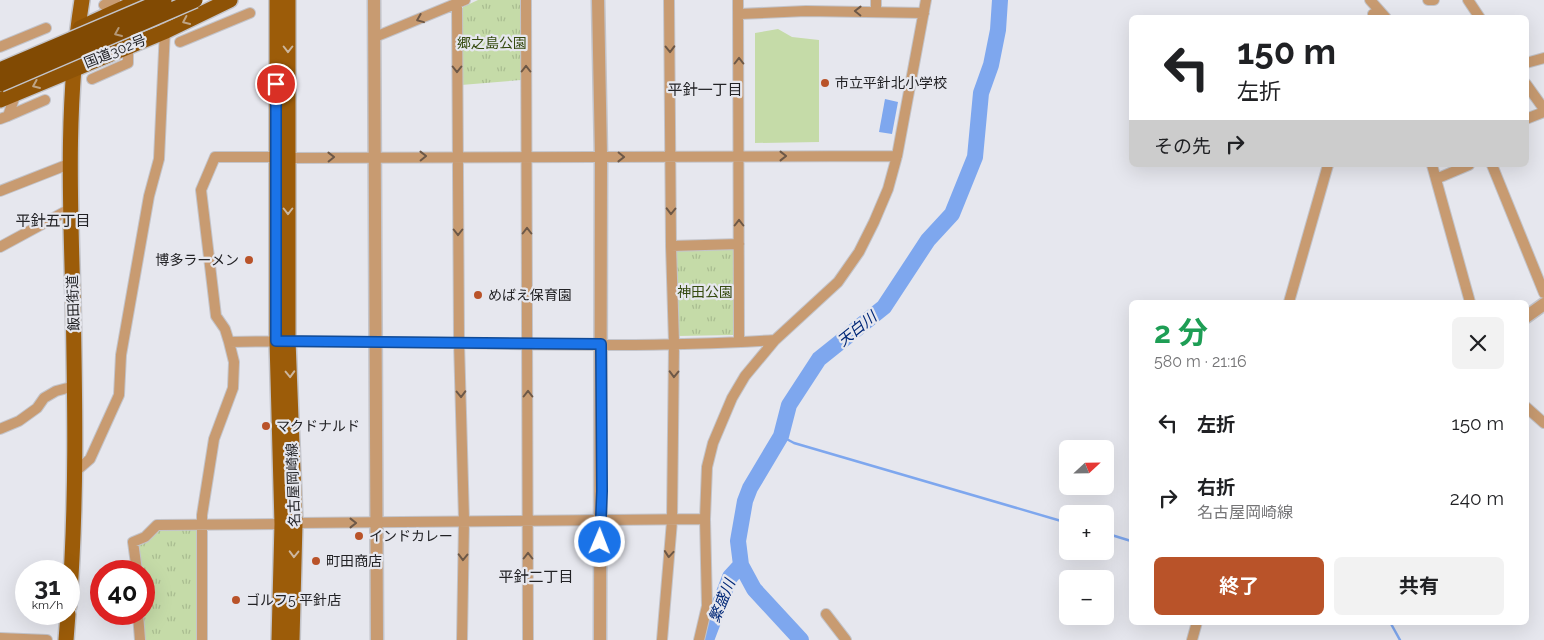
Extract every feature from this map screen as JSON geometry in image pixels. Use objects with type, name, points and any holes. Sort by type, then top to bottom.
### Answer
[{"type":"highway","points":[[0,70],[165,0]]},
{"type":"highway","points":[[0,84],[195,0]]},
{"type":"highway","points":[[0,62],[79,29],[127,2]]},
{"type":"highway","name":"国道302号","points":[[0,100],[166,31],[226,2]]},
{"type":"main road","name":"飯田街道","points":[[73,560],[75,386],[69,164],[74,68],[82,0]]},
{"type":"main road","name":"名古屋岡崎線","points":[[277,0],[282,157],[282,340],[292,640]]},
{"type":"main road","name":"名古屋岡崎線","points":[[282,157],[288,0]]},
{"type":"main road","name":"名古屋岡崎線","points":[[279,640],[288,524]]},
{"type":"main road","points":[[66,640],[67,625]]},
{"type":"street","points":[[75,472],[90,459],[119,395],[121,355],[149,196],[159,159],[166,31],[165,0]]},
{"type":"street","points":[[374,0],[377,640]]},
{"type":"street","points":[[526,0],[528,640]]},
{"type":"street","points":[[598,0],[601,156],[602,491],[600,522],[600,640]]},
{"type":"street","points":[[662,640],[672,521],[674,343],[670,246],[672,157],[669,0]]},
{"type":"street","points":[[738,0],[739,342]]},
{"type":"street","points":[[876,0],[876,11]]},
{"type":"street","points":[[700,640],[707,606],[704,519],[707,466],[721,421],[744,376],[775,340],[838,282],[859,252],[888,189],[897,156],[926,0]]},
{"type":"street","points":[[1428,0],[1434,0]]},
{"type":"street","points":[[1468,0],[1478,15]]},
{"type":"street","points":[[104,5],[127,2]]},
{"type":"street","points":[[226,2],[231,21]]},
{"type":"street","points":[[375,37],[461,2],[458,156],[459,342],[464,520],[462,640]]},
{"type":"street","points":[[739,14],[806,5],[876,11],[924,12]]},
{"type":"street","points":[[180,42],[250,12]]},
{"type":"street","points":[[0,47],[46,28]]},
{"type":"street","points":[[92,79],[128,63],[128,46]]},
{"type":"street","points":[[1529,62],[1544,58]]},
{"type":"street","points":[[1529,88],[1544,111],[1529,118]]},
{"type":"street","points":[[4,117],[16,93]]},
{"type":"street","points":[[4,117],[44,100]]},
{"type":"street","points":[[202,640],[203,524],[214,439],[233,388],[234,362],[225,329],[216,316],[201,190],[215,157],[897,156]]},
{"type":"street","points":[[0,191],[69,164]]},
{"type":"street","points":[[1290,300],[1327,167]]},
{"type":"street","points":[[1433,167],[1469,300]]},
{"type":"street","points":[[1436,179],[1464,167]]},
{"type":"street","points":[[1493,167],[1544,293]]},
{"type":"street","points":[[0,247],[70,209]]},
{"type":"street","points":[[670,246],[739,244]]},
{"type":"street","points":[[1529,315],[1544,304]]},
{"type":"street","points":[[229,342],[282,340],[601,344],[775,340]]},
{"type":"street","points":[[0,429],[19,421],[50,395],[75,386]]},
{"type":"street","points":[[1529,410],[1544,423]]},
{"type":"street","points":[[135,560],[133,542],[145,537],[157,524],[288,524],[464,520],[600,522],[704,519]]},
{"type":"street","points":[[826,614],[846,640]]},
{"type":"street","points":[[139,625],[140,640]]},
{"type":"street","points":[[1192,640],[1196,625]]},
{"type":"street","points":[[0,638],[47,640]]},
{"type":"green space","name":"郷之島公園","points":[[478,0],[522,0],[521,80],[461,85],[463,7]]},
{"type":"green space","points":[[778,29],[792,37],[819,40],[819,142],[755,143],[755,33]]},
{"type":"green space","name":"神田公園","points":[[734,249],[733,335],[677,336],[676,250]]},
{"type":"green space","points":[[195,526],[199,530],[199,640],[142,640],[141,625],[155,625],[155,560],[138,560],[136,543],[157,527]]},
{"type":"water","points":[[885,99],[898,102],[892,134],[879,132]]},
{"type":"waterway","name":"天白川","points":[[801,640],[754,589],[741,565],[738,541],[745,501],[750,488],[781,436],[789,405],[819,359],[884,307],[928,240],[952,214],[975,157],[981,93],[991,65],[998,30],[1000,0]]},
{"type":"waterway","points":[[781,436],[794,443],[1059,520]]},
{"type":"waterway","points":[[1114,536],[1129,540]]},
{"type":"waterway","name":"繁盛川","points":[[706,640],[730,577],[741,565]]},
{"type":"waterway","points":[[1392,625],[1400,640]]},
{"type":"place","name":"市立平針北小学校","points":[[825,83]]},
{"type":"place","name":"博多ラーメン","points":[[249,260]]},
{"type":"place","name":"めばえ保育園","points":[[478,295]]},
{"type":"place","name":"マクドナルド","points":[[266,426]]},
{"type":"place","name":"インドカレー","points":[[359,536]]},
{"type":"place","name":"町田商店","points":[[316,561]]},
{"type":"place","name":"ゴルフ5 平針店","points":[[236,600]]},
{"type":"district","name":"平針一丁目","points":[[705,90]]},
{"type":"district","name":"平針五丁目","points":[[53,221]]},
{"type":"district","name":"平針二丁目","points":[[536,577]]},
{"type":"route","points":[[276,84],[276,341],[601,344],[602,491],[600,542]]}]
